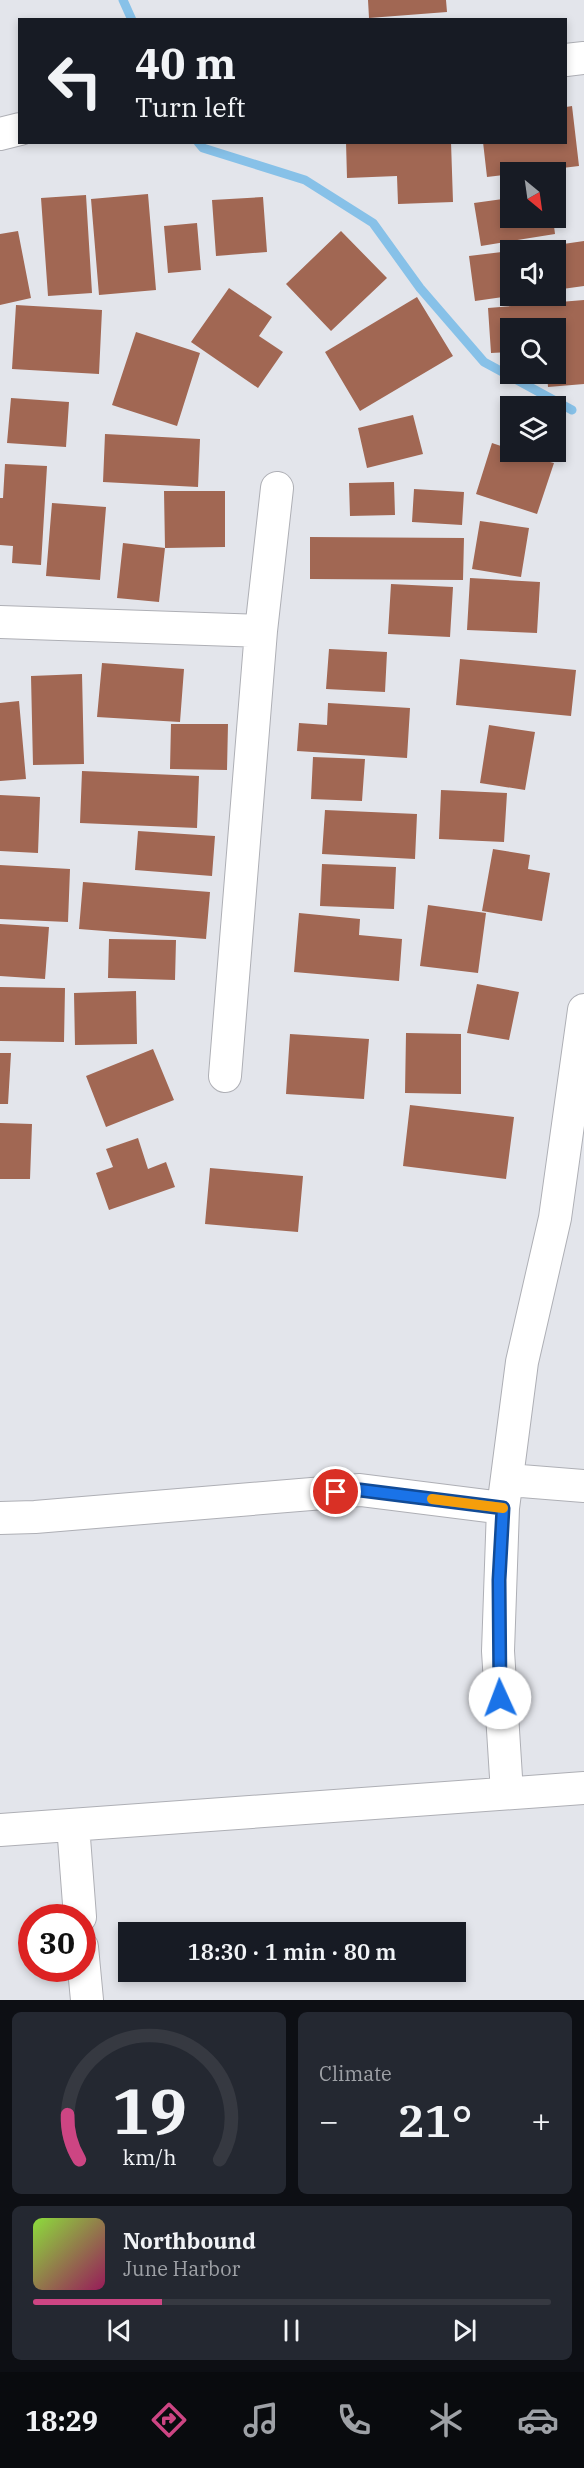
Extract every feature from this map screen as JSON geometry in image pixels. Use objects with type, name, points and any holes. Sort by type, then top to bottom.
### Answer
[{"type":"street","points":[[567,60],[584,58]]},
{"type":"street","points":[[0,134],[18,130]]},
{"type":"street","points":[[225,1076],[261,631],[277,489]]},
{"type":"street","points":[[0,622],[261,631]]},
{"type":"street","points":[[507,1793],[498,1651],[511,1435],[522,1362],[555,1218],[584,1010]]},
{"type":"street","points":[[0,1518],[360,1490],[506,1494],[584,1486]]},
{"type":"street","points":[[0,1830],[584,1788]]},
{"type":"street","points":[[73,1825],[79,1904]]},
{"type":"street","points":[[85,1982],[87,2000]]},
{"type":"building","points":[[368,0],[446,0],[447,12],[369,18]]},
{"type":"building","points":[[572,106],[579,166],[566,168],[566,162],[500,162],[500,175],[487,177],[483,144],[567,144],[567,107]]},
{"type":"building","points":[[346,144],[451,144],[453,202],[398,204],[397,176],[347,178]]},
{"type":"building","points":[[148,194],[156,290],[99,295],[91,199]]},
{"type":"building","points":[[86,195],[92,293],[48,296],[41,198]]},
{"type":"building","points":[[263,197],[267,252],[216,256],[212,200]]},
{"type":"building","points":[[500,199],[500,228],[554,228],[555,234],[518,240],[500,240],[500,243],[481,246],[474,203]]},
{"type":"building","points":[[197,223],[201,270],[168,273],[164,226]]},
{"type":"building","points":[[18,231],[31,298],[0,305],[0,234]]},
{"type":"building","points":[[341,231],[387,278],[331,331],[286,284]]},
{"type":"building","points":[[584,241],[584,286],[566,288],[566,244]]},
{"type":"building","points":[[500,252],[500,297],[475,301],[469,256]]},
{"type":"building","points":[[229,288],[272,317],[259,336],[283,352],[258,388],[191,342]]},
{"type":"building","points":[[417,297],[453,356],[360,411],[325,352]]},
{"type":"building","points":[[584,300],[584,384],[548,387],[548,384],[566,384],[566,318],[500,318],[500,353],[491,353],[488,308],[566,306],[566,302]]},
{"type":"building","points":[[16,305],[102,310],[99,374],[12,369]]},
{"type":"building","points":[[136,332],[200,353],[177,426],[112,405]]},
{"type":"building","points":[[11,398],[69,402],[66,447],[7,443]]},
{"type":"building","points":[[413,415],[423,454],[367,468],[358,428]]},
{"type":"building","points":[[105,434],[200,439],[198,487],[103,482]]},
{"type":"building","points":[[492,443],[500,446],[500,462],[554,463],[537,514],[476,494]]},
{"type":"building","points":[[5,464],[47,466],[41,565],[12,563],[13,546],[0,545],[0,498],[3,498]]},
{"type":"building","points":[[394,482],[395,515],[350,516],[349,483]]},
{"type":"building","points":[[414,489],[464,492],[462,525],[412,522]]},
{"type":"building","points":[[164,491],[225,491],[225,547],[165,548]]},
{"type":"building","points":[[52,503],[106,507],[100,580],[46,576]]},
{"type":"building","points":[[480,521],[529,528],[521,577],[472,569]]},
{"type":"building","points":[[310,537],[464,538],[463,580],[310,579]]},
{"type":"building","points":[[123,543],[165,548],[159,602],[117,598]]},
{"type":"building","points":[[470,578],[540,582],[537,633],[467,630]]},
{"type":"building","points":[[391,584],[453,587],[450,637],[388,634]]},
{"type":"building","points":[[329,649],[387,652],[385,692],[326,689]]},
{"type":"building","points":[[460,659],[576,670],[571,716],[456,705]]},
{"type":"building","points":[[102,663],[184,669],[180,722],[97,717]]},
{"type":"building","points":[[82,674],[84,764],[33,765],[31,676]]},
{"type":"building","points":[[19,701],[26,779],[0,781],[0,703]]},
{"type":"building","points":[[328,703],[410,708],[407,758],[297,751],[299,723],[327,725]]},
{"type":"building","points":[[171,724],[228,724],[227,770],[170,769]]},
{"type":"building","points":[[489,725],[535,732],[525,790],[480,783]]},
{"type":"building","points":[[313,757],[365,759],[362,801],[311,799]]},
{"type":"building","points":[[82,771],[199,776],[197,828],[80,823]]},
{"type":"building","points":[[441,790],[507,793],[504,842],[439,839]]},
{"type":"building","points":[[0,795],[40,797],[38,853],[0,851]]},
{"type":"building","points":[[325,810],[417,814],[415,859],[322,854]]},
{"type":"building","points":[[138,831],[215,836],[212,876],[135,870]]},
{"type":"building","points":[[493,849],[530,855],[528,869],[550,873],[542,921],[482,911]]},
{"type":"building","points":[[322,864],[396,867],[394,909],[320,906]]},
{"type":"building","points":[[0,865],[70,869],[68,922],[0,919]]},
{"type":"building","points":[[83,882],[210,892],[206,939],[79,929]]},
{"type":"building","points":[[428,905],[486,913],[478,973],[420,966]]},
{"type":"building","points":[[299,913],[360,919],[359,935],[402,939],[399,981],[294,972]]},
{"type":"building","points":[[0,924],[49,927],[45,979],[0,976]]},
{"type":"building","points":[[109,939],[176,940],[175,980],[108,978]]},
{"type":"building","points":[[477,984],[519,992],[509,1040],[467,1033]]},
{"type":"building","points":[[0,987],[65,988],[64,1042],[0,1041]]},
{"type":"building","points":[[136,991],[137,1044],[75,1045],[74,993]]},
{"type":"building","points":[[406,1033],[461,1034],[461,1094],[405,1093]]},
{"type":"building","points":[[290,1034],[369,1039],[364,1099],[286,1094]]},
{"type":"building","points":[[153,1049],[174,1100],[106,1127],[86,1076]]},
{"type":"building","points":[[0,1053],[11,1053],[8,1104],[0,1104]]},
{"type":"building","points":[[410,1105],[514,1117],[506,1179],[403,1166]]},
{"type":"building","points":[[0,1123],[32,1124],[30,1179],[0,1179]]},
{"type":"building","points":[[138,1138],[148,1169],[166,1162],[175,1187],[109,1210],[96,1173],[113,1167],[106,1149]]},
{"type":"building","points":[[210,1168],[303,1176],[298,1232],[205,1224]]},
{"type":"waterway","points":[[123,0],[131,18]]},
{"type":"waterway","points":[[200,144],[203,148],[305,180],[373,223],[420,288],[484,362],[572,410]]},
{"type":"slow traffic","points":[[432,1499],[503,1508]]},
{"type":"route","points":[[336,1492],[360,1490],[503,1508],[499,1580],[500,1698]]}]
